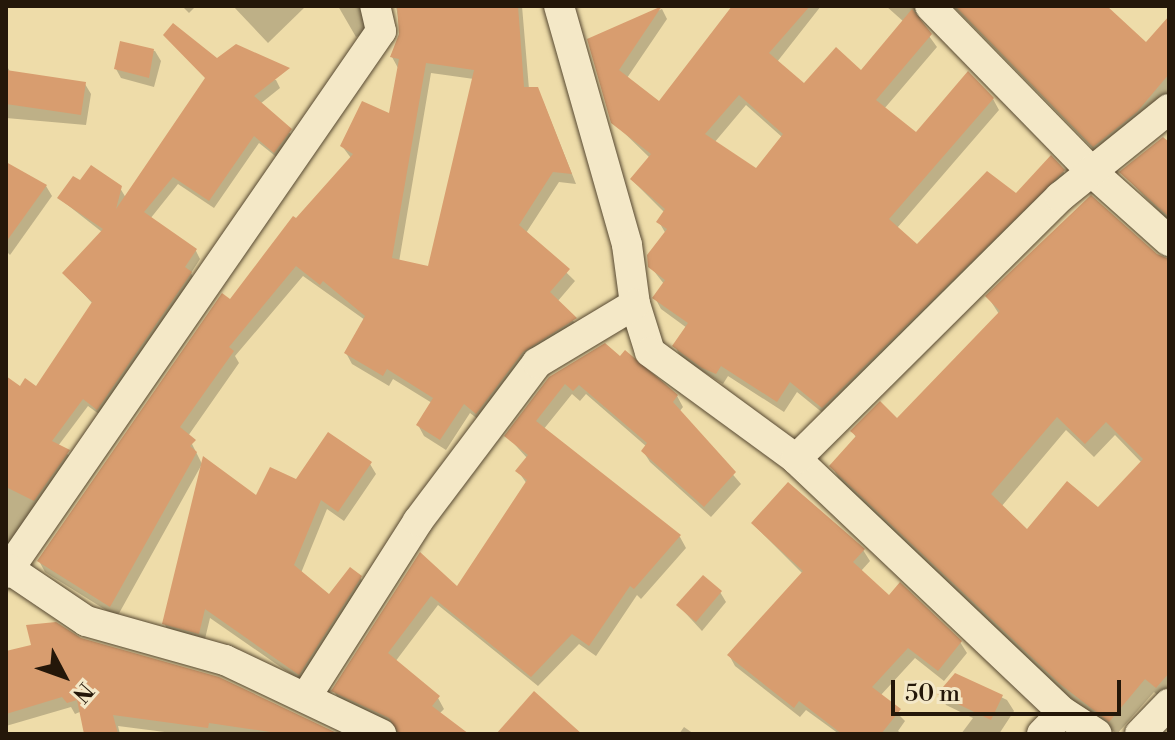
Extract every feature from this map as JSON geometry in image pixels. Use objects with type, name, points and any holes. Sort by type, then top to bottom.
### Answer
[{"type":"street","points":[[375,6],[381,31],[8,571],[86,621],[225,660],[375,732]]},
{"type":"street","points":[[559,6],[627,245],[635,304],[650,352],[796,459],[1063,712],[1097,734]]},
{"type":"street","points":[[930,6],[1091,171],[1169,241]]},
{"type":"street","points":[[796,459],[959,293],[1091,171],[1169,109]]},
{"type":"street","points":[[306,697],[418,521],[537,363],[635,304]]},
{"type":"street","points":[[1140,734],[1169,704]]},
{"type":"street","points":[[1042,734],[1063,712]]},
{"type":"building","points":[[397,6],[518,6],[524,87],[538,87],[572,174],[553,172],[519,225],[570,269],[550,292],[577,318],[523,352],[476,414],[464,404],[440,440],[416,425],[433,398],[387,369],[383,376],[344,353],[365,316],[323,281],[320,285],[296,266],[229,347],[234,351],[180,427],[196,440],[190,446],[197,452],[110,607],[37,561],[222,293],[230,299],[293,216],[296,218],[353,154],[340,146],[362,101],[389,113],[399,59],[390,57],[399,34]],"holes":[[[426,63],[474,70],[428,266],[392,258]]]},
{"type":"building","points":[[662,6],[619,70],[659,101],[732,6],[810,6],[769,53],[804,83],[836,47],[861,70],[912,9],[932,34],[876,100],[916,132],[968,71],[994,98],[889,219],[917,244],[987,171],[1016,193],[1051,155],[1065,170],[822,408],[790,382],[777,402],[721,366],[716,374],[702,368],[672,346],[688,323],[652,298],[665,280],[648,267],[647,255],[667,229],[656,222],[665,209],[630,179],[651,154],[611,123],[587,39]],"holes":[[[739,95],[783,134],[756,168],[705,134]]]},
{"type":"building","points":[[955,6],[1107,6],[1146,42],[1169,16],[1169,74],[1137,112],[1093,147]]},
{"type":"building","points":[[173,23],[217,58],[236,44],[290,68],[254,96],[292,129],[274,153],[254,136],[209,201],[173,177],[144,212],[197,249],[185,267],[192,272],[97,410],[83,399],[52,441],[70,450],[34,501],[6,487],[6,376],[20,386],[25,378],[36,386],[92,302],[62,273],[103,229],[57,198],[73,176],[80,180],[91,165],[122,186],[116,209],[205,78],[163,35]]},
{"type":"building","points":[[120,41],[154,49],[149,78],[114,69]]},
{"type":"building","points":[[6,70],[86,82],[81,115],[6,104]]},
{"type":"building","points":[[1163,137],[1169,142],[1169,217],[1119,172]]},
{"type":"building","points":[[6,162],[47,185],[6,242]]},
{"type":"building","points":[[1091,195],[1157,254],[1169,259],[1169,673],[1156,688],[1145,679],[1109,722],[1060,684],[829,466],[856,436],[850,431],[880,401],[897,418],[1000,311],[985,296]],"holes":[[[1057,417],[1085,444],[1106,422],[1143,459],[1098,507],[1067,481],[1027,529],[991,494]]]},
{"type":"building","points":[[605,343],[620,356],[625,350],[678,395],[673,402],[736,472],[704,507],[641,451],[647,443],[579,385],[573,391],[565,384],[536,421],[681,535],[634,589],[630,586],[589,646],[572,634],[531,677],[431,596],[388,653],[440,696],[432,706],[469,734],[399,734],[389,718],[331,691],[420,552],[457,586],[527,480],[515,471],[528,455],[504,436],[549,377]]},
{"type":"building","points":[[328,432],[372,462],[338,512],[321,500],[294,565],[329,594],[350,567],[362,576],[299,675],[205,609],[199,634],[162,624],[203,456],[256,495],[270,467],[296,479]]},
{"type":"building","points":[[788,482],[865,549],[853,562],[889,595],[900,582],[962,641],[938,671],[908,648],[872,687],[901,709],[881,734],[842,734],[799,701],[794,708],[727,655],[803,571],[751,523]]},
{"type":"building","points":[[703,575],[722,591],[696,622],[676,605]]},
{"type":"building","points":[[56,622],[81,638],[219,677],[339,734],[284,734],[209,723],[208,728],[113,715],[118,734],[84,734],[77,700],[67,703],[62,697],[6,714],[6,651],[31,645],[26,625]]},
{"type":"building","points":[[955,673],[1003,695],[991,720],[937,694]]},
{"type":"building","points":[[534,691],[582,734],[496,734]]}]
